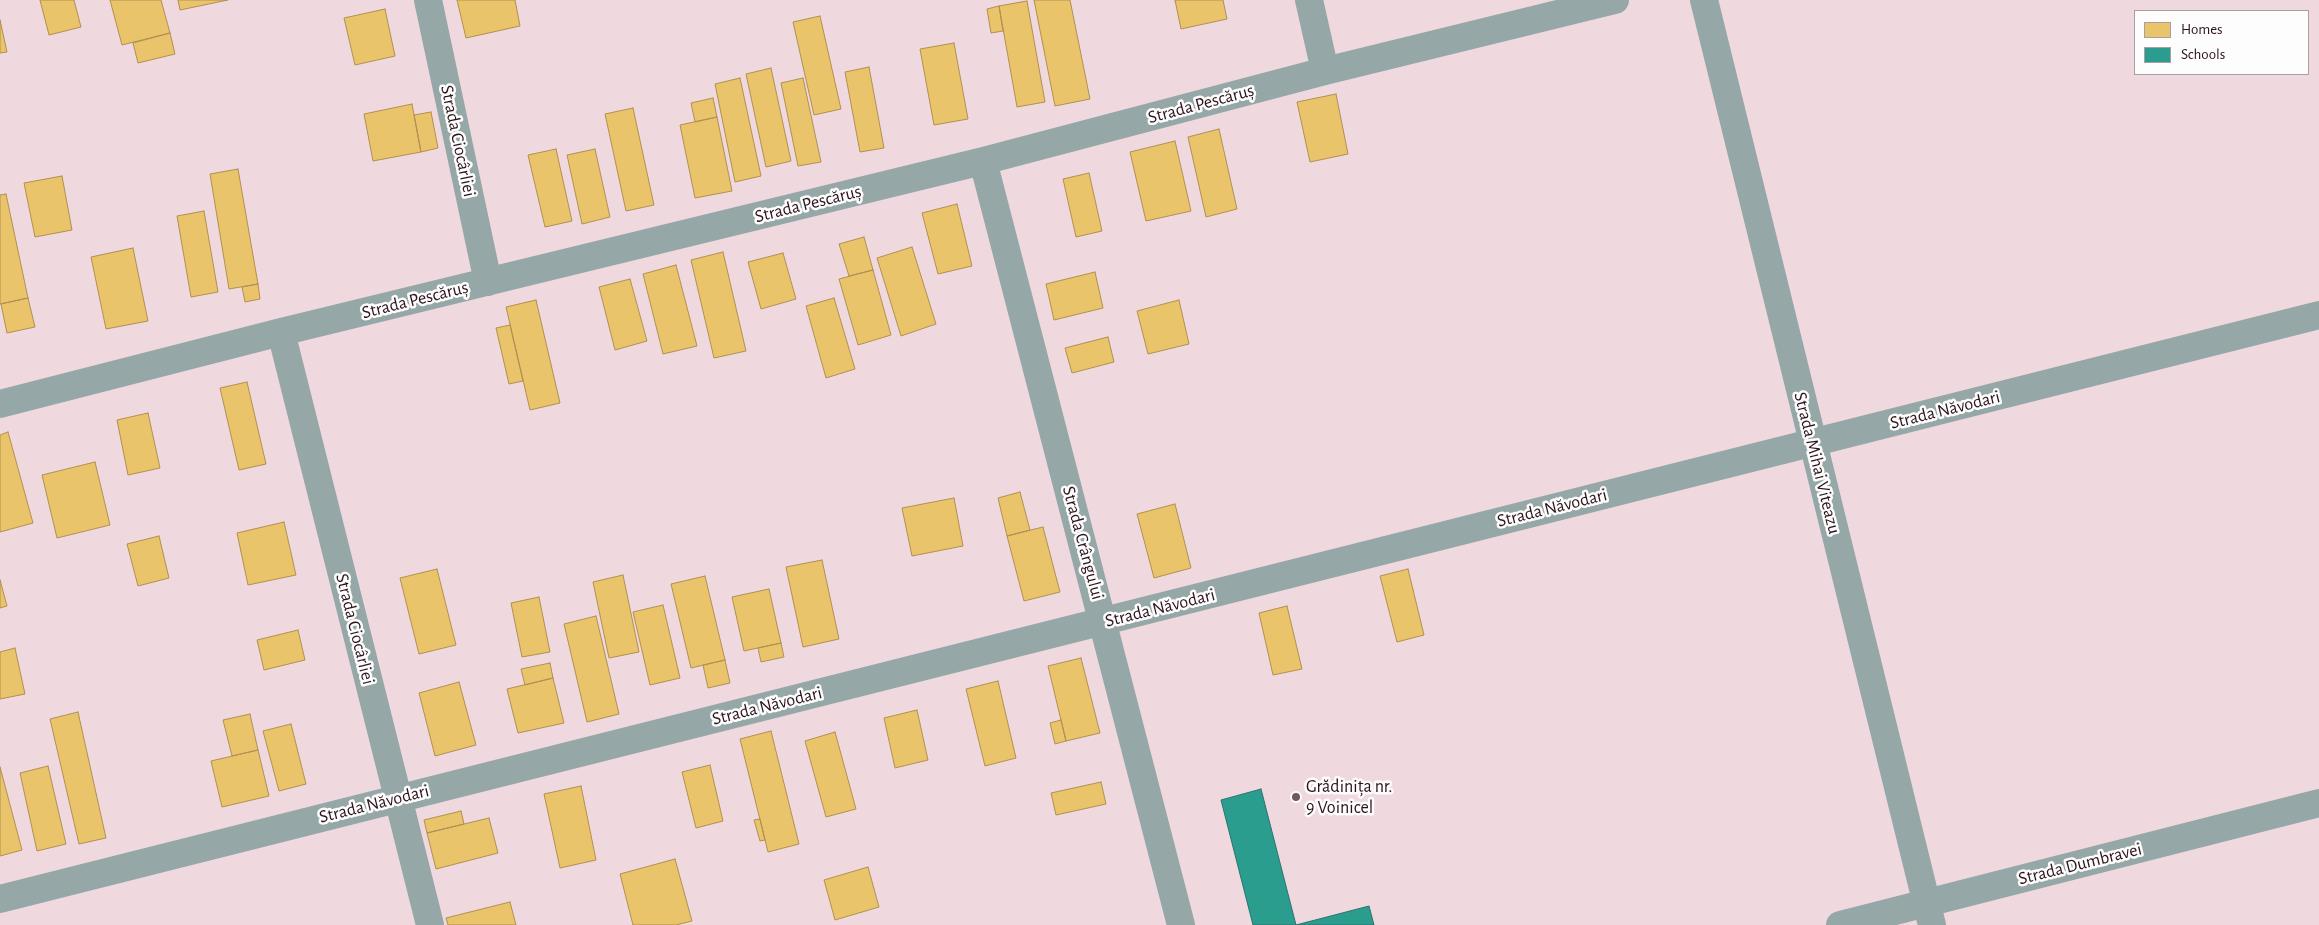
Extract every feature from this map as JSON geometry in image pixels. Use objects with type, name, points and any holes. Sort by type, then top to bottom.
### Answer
[{"type":"street","name":"Strada Ciocârliei","points":[[428,0],[488,282]]},
{"type":"street","points":[[1309,0],[1325,71]]},
{"type":"street","name":"Strada Pescăruș","points":[[0,404],[281,332],[983,162],[1325,71],[1615,0]]},
{"type":"street","name":"Strada Mihai Viteazu","points":[[1704,0],[1812,444],[1930,914]]},
{"type":"street","name":"Strada Crângului","points":[[983,162],[1182,925]]},
{"type":"street","name":"Strada Năvodari","points":[[0,899],[2319,315]]},
{"type":"street","name":"Strada Ciocârliei","points":[[281,332],[430,925]]},
{"type":"street","name":"Strada Dumbravei","points":[[1840,925],[1930,914],[2319,803]]},
{"type":"building: Homes","points":[[40,0],[74,0],[81,27],[49,35]]},
{"type":"building: Homes","points":[[110,0],[161,0],[170,33],[122,45]]},
{"type":"building: Homes","points":[[178,0],[228,0],[180,10]]},
{"type":"building: Homes","points":[[457,0],[515,0],[520,26],[466,38]]},
{"type":"building: Homes","points":[[1034,0],[1070,0],[1090,99],[1055,106]]},
{"type":"building: Homes","points":[[1175,0],[1223,0],[1227,19],[1181,29]]},
{"type":"building: Homes","points":[[1027,1],[1045,102],[1017,107],[999,6]]},
{"type":"building: Homes","points":[[999,6],[1003,31],[991,33],[987,9]]},
{"type":"building: Homes","points":[[385,9],[395,56],[355,65],[344,18]]},
{"type":"building: Homes","points":[[820,16],[841,109],[814,115],[793,22]]},
{"type":"building: Homes","points":[[0,20],[7,52],[0,53]]},
{"type":"building: Homes","points":[[170,33],[175,54],[138,63],[133,43]]},
{"type":"building: Homes","points":[[954,43],[968,119],[934,125],[920,49]]},
{"type":"building: Homes","points":[[869,67],[884,148],[860,152],[845,72]]},
{"type":"building: Homes","points":[[771,68],[791,161],[766,167],[746,74]]},
{"type":"building: Homes","points":[[740,78],[761,176],[735,182],[715,84]]},
{"type":"building: Homes","points":[[803,78],[821,162],[798,166],[781,83]]},
{"type":"building: Homes","points":[[1336,94],[1348,154],[1310,162],[1297,102]]},
{"type":"building: Homes","points":[[713,98],[717,117],[695,122],[691,103]]},
{"type":"building: Homes","points":[[412,104],[421,152],[373,161],[364,114]]},
{"type":"building: Homes","points":[[633,108],[654,205],[626,211],[605,114]]},
{"type":"building: Homes","points":[[431,112],[438,148],[421,152],[414,115]]},
{"type":"building: Homes","points":[[717,117],[732,191],[695,198],[680,125]]},
{"type":"building: Homes","points":[[1219,129],[1237,209],[1206,217],[1188,137]]},
{"type":"building: Homes","points":[[1175,141],[1191,211],[1146,221],[1130,152]]},
{"type":"building: Homes","points":[[556,149],[572,221],[545,227],[528,155]]},
{"type":"building: Homes","points":[[595,149],[610,217],[582,224],[567,155]]},
{"type":"building: Homes","points":[[238,169],[258,284],[229,289],[210,174]]},
{"type":"building: Homes","points":[[1089,173],[1102,231],[1076,237],[1063,179]]},
{"type":"building: Homes","points":[[62,176],[72,230],[35,237],[24,183]]},
{"type":"building: Homes","points":[[6,194],[28,298],[0,304],[0,195]]},
{"type":"building: Homes","points":[[957,204],[972,266],[938,274],[922,213]]},
{"type":"building: Homes","points":[[204,211],[218,292],[191,297],[177,216]]},
{"type":"building: Homes","points":[[864,237],[873,270],[849,276],[839,244]]},
{"type":"building: Homes","points":[[912,247],[936,324],[901,336],[877,258]]},
{"type":"building: Homes","points":[[133,248],[148,321],[106,329],[91,257]]},
{"type":"building: Homes","points":[[723,252],[746,351],[714,358],[691,260]]},
{"type":"building: Homes","points":[[783,253],[796,299],[761,309],[748,262]]},
{"type":"building: Homes","points":[[676,265],[697,346],[663,354],[643,274]]},
{"type":"building: Homes","points":[[873,270],[891,335],[858,345],[839,279]]},
{"type":"building: Homes","points":[[1095,272],[1103,308],[1054,320],[1046,284]]},
{"type":"building: Homes","points":[[630,279],[647,341],[615,350],[599,287]]},
{"type":"building: Homes","points":[[258,284],[260,299],[245,302],[242,287]]},
{"type":"building: Homes","points":[[28,298],[35,327],[7,333],[1,304]]},
{"type":"building: Homes","points":[[834,298],[855,369],[826,378],[806,306]]},
{"type":"building: Homes","points":[[536,300],[560,403],[530,410],[506,307]]},
{"type":"building: Homes","points":[[1179,300],[1189,344],[1148,354],[1137,311]]},
{"type":"building: Homes","points":[[510,325],[523,381],[509,384],[496,328]]},
{"type":"building: Homes","points":[[1108,337],[1114,362],[1072,373],[1065,348]]},
{"type":"building: Homes","points":[[247,382],[266,464],[239,470],[220,388]]},
{"type":"building: Homes","points":[[148,413],[160,468],[128,475],[117,420]]},
{"type":"building: Homes","points":[[8,432],[33,523],[0,532],[0,435]]},
{"type":"building: Homes","points":[[95,462],[110,525],[57,538],[42,475]]},
{"type":"building: Homes","points":[[1020,492],[1030,530],[1007,536],[998,498]]},
{"type":"building: Homes","points":[[954,498],[963,546],[912,556],[902,508]]},
{"type":"building: Homes","points":[[1175,504],[1191,568],[1154,578],[1137,514]]},
{"type":"building: Homes","points":[[284,522],[296,575],[248,585],[237,533]]},
{"type":"building: Homes","points":[[1043,527],[1060,592],[1024,601],[1007,536]]},
{"type":"building: Homes","points":[[159,536],[169,578],[138,586],[127,544]]},
{"type":"building: Homes","points":[[822,560],[839,639],[803,647],[786,567]]},
{"type":"building: Homes","points":[[437,569],[456,645],[419,654],[400,578]]},
{"type":"building: Homes","points":[[1408,569],[1424,635],[1397,642],[1380,576]]},
{"type":"building: Homes","points":[[623,575],[639,652],[609,658],[593,582]]},
{"type":"building: Homes","points":[[705,576],[725,660],[691,668],[671,584]]},
{"type":"building: Homes","points":[[0,580],[7,606],[0,608]]},
{"type":"building: Homes","points":[[769,589],[781,643],[744,651],[732,597]]},
{"type":"building: Homes","points":[[539,597],[550,652],[522,657],[511,603]]},
{"type":"building: Homes","points":[[663,605],[680,678],[650,685],[633,612]]},
{"type":"building: Homes","points":[[1287,606],[1302,669],[1273,675],[1259,613]]},
{"type":"building: Homes","points":[[596,616],[619,714],[587,722],[564,624]]},
{"type":"building: Homes","points":[[298,630],[305,660],[264,670],[257,640]]},
{"type":"building: Homes","points":[[781,643],[784,657],[761,662],[758,648]]},
{"type":"building: Homes","points":[[15,648],[25,694],[0,699],[0,652]]},
{"type":"building: Homes","points":[[1081,658],[1100,733],[1066,741],[1048,666]]},
{"type":"building: Homes","points":[[725,660],[730,683],[708,688],[703,665]]},
{"type":"building: Homes","points":[[550,663],[553,678],[525,685],[521,669]]},
{"type":"building: Homes","points":[[553,678],[564,723],[518,733],[507,689]]},
{"type":"building: Homes","points":[[998,681],[1016,758],[985,766],[966,689]]},
{"type":"building: Homes","points":[[459,682],[476,745],[435,756],[419,693]]},
{"type":"building: Homes","points":[[917,710],[928,760],[895,768],[884,718]]},
{"type":"building: Homes","points":[[78,712],[106,838],[79,844],[50,719]]},
{"type":"building: Homes","points":[[250,714],[258,750],[232,756],[223,720]]},
{"type":"building: Homes","points":[[1061,720],[1066,741],[1055,744],[1050,723]]},
{"type":"building: Homes","points":[[291,724],[306,784],[279,791],[263,731]]},
{"type":"building: Homes","points":[[771,731],[799,844],[768,852],[740,739]]},
{"type":"building: Homes","points":[[835,732],[856,809],[826,817],[805,741]]},
{"type":"building: Homes","points":[[258,750],[269,796],[222,807],[211,761]]},
{"type":"building: Homes","points":[[710,765],[723,821],[696,828],[682,772]]},
{"type":"building: Homes","points":[[48,766],[66,844],[37,851],[20,773]]},
{"type":"building: Homes","points":[[0,767],[22,850],[0,856]]},
{"type":"building: Homes","points":[[1101,782],[1106,804],[1056,815],[1051,793]]},
{"type":"building: Homes","points":[[581,786],[596,860],[560,868],[544,794]]},
{"type":"building: Homes","points":[[461,811],[464,824],[427,833],[424,820]]},
{"type":"building: Homes","points":[[489,818],[498,853],[436,869],[427,833]]},
{"type":"building: Homes","points":[[760,819],[765,840],[760,841],[754,820]]},
{"type":"building: Homes","points":[[675,859],[692,921],[676,925],[633,925],[620,874]]},
{"type":"building: Homes","points":[[868,867],[879,907],[835,920],[824,880]]},
{"type":"building: Homes","points":[[510,902],[516,925],[448,925],[446,918]]},
{"type":"building: Schools","points":[[1261,789],[1296,925],[1253,925],[1221,800]]},
{"type":"building: Schools","points":[[1369,906],[1374,925],[1296,925]]},
{"type":"place","name":"Grădinița nr. 9 Voinicel","points":[[1296,797]]}]
